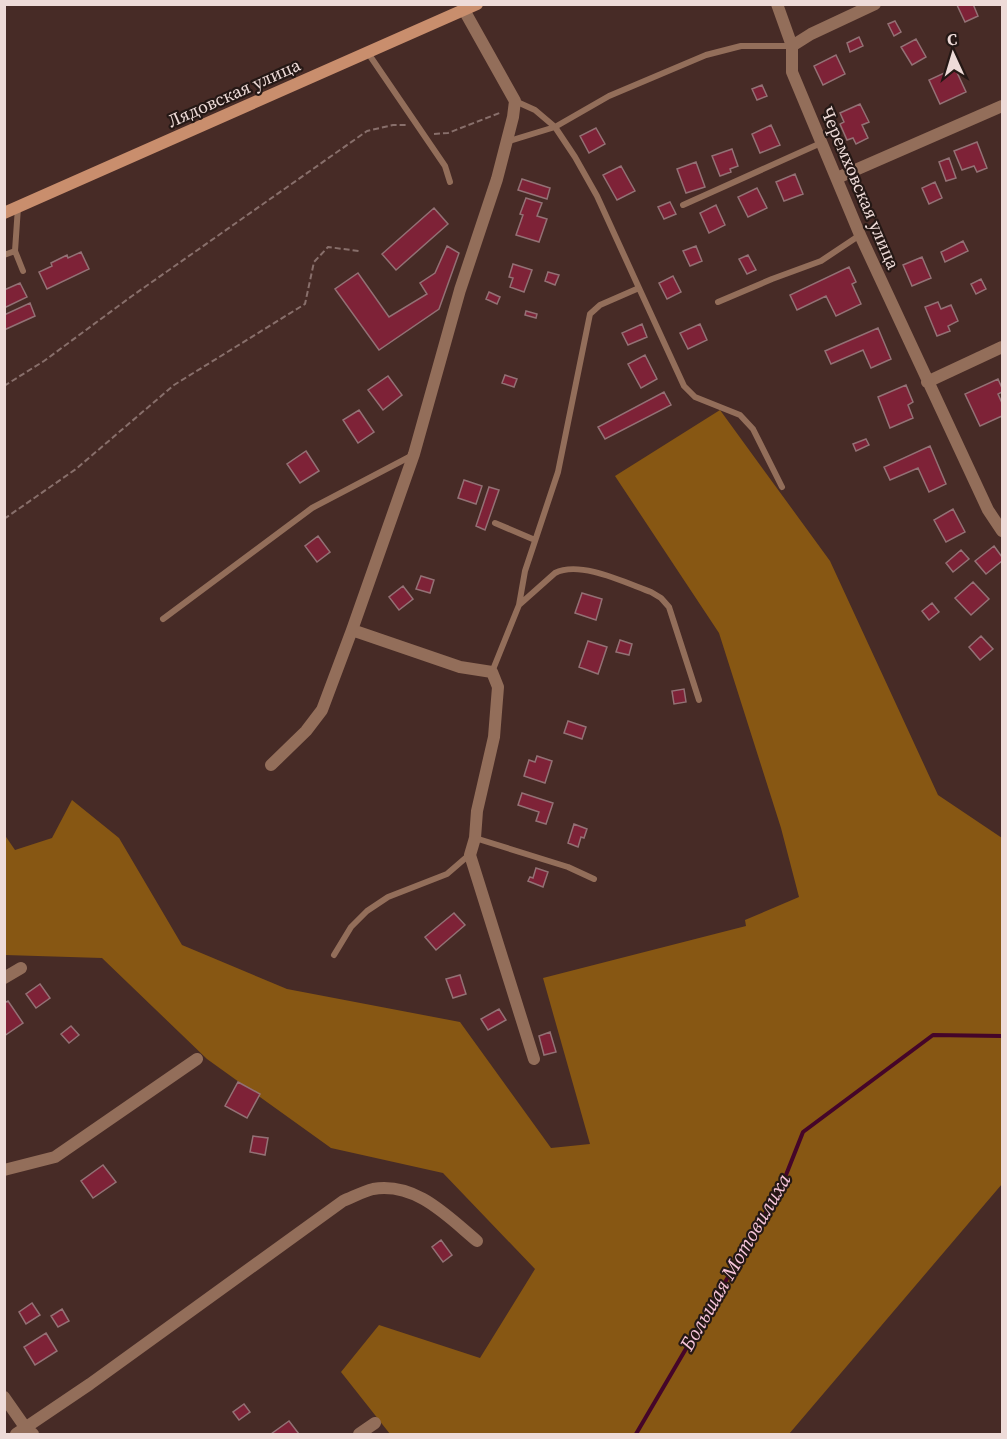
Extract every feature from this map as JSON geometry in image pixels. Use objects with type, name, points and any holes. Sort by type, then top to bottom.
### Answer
[{"type":"main road","name":"Лядовская улица","points":[[4,213],[477,4]]},
{"type":"street","name":"Черемховская улица","points":[[777,4],[792,46],[792,72],[860,235],[988,510],[1002,531]]},
{"type":"street","points":[[792,46],[811,34],[876,4]]},
{"type":"street","points":[[271,765],[306,731],[322,710],[352,630],[414,454],[460,290],[497,179],[513,117],[515,101],[464,10]]},
{"type":"street","points":[[837,178],[1002,106]]},
{"type":"street","points":[[927,382],[1002,347]]},
{"type":"street","points":[[352,630],[460,667],[492,672],[498,687],[494,737],[477,811],[475,838],[470,855],[534,1059]]},
{"type":"street","points":[[4,978],[21,968]]},
{"type":"street","points":[[4,1170],[55,1157],[197,1059]]},
{"type":"street","points":[[4,1397],[25,1432],[343,1201],[372,1189],[401,1189],[428,1201],[477,1241]]},
{"type":"street","points":[[359,1434],[375,1423]]},
{"type":"lane","points":[[506,143],[555,127],[609,96],[706,55],[741,46],[792,46]]},
{"type":"lane","points":[[368,53],[445,166],[450,182]]},
{"type":"lane","points":[[515,101],[535,110],[555,127],[575,157],[597,196],[684,386],[694,397],[740,415],[753,429],[782,487]]},
{"type":"lane","points":[[683,205],[821,143]]},
{"type":"lane","points":[[18,207],[15,251],[23,271]]},
{"type":"lane","points":[[718,302],[821,261],[860,235]]},
{"type":"lane","points":[[4,255],[15,251]]},
{"type":"lane","points":[[492,672],[519,604],[525,571],[558,472],[590,314],[600,305],[639,288]]},
{"type":"lane","points":[[163,619],[312,508],[414,454]]},
{"type":"lane","points":[[495,523],[535,540]]},
{"type":"lane","points":[[519,604],[555,573],[570,567],[580,568],[661,597],[669,607],[699,700]]},
{"type":"lane","points":[[475,838],[568,867],[594,879]]},
{"type":"lane","points":[[334,955],[351,927],[367,911],[388,897],[447,874],[470,855]]},
{"type":"path","points":[[4,386],[44,361],[132,296],[367,131],[393,125],[418,126],[432,134],[448,134],[503,112],[513,117]]},
{"type":"path","points":[[4,519],[76,469],[174,385],[305,304],[314,262],[328,247],[359,251]]},
{"type":"shaded area","points":[[720,410],[830,561],[938,795],[1002,838],[1002,1184],[789,1434],[390,1434],[341,1372],[379,1325],[480,1358],[535,1269],[443,1173],[331,1148],[207,1059],[102,958],[5,955],[4,834],[15,850],[52,838],[72,800],[119,838],[182,945],[287,989],[460,1022],[551,1148],[590,1144],[543,978],[746,926],[745,920],[799,897],[781,828],[719,633],[615,476]]},
{"type":"building","points":[[973,4],[978,16],[965,22],[957,5]]},
{"type":"building","points":[[895,21],[901,32],[894,36],[888,24]]},
{"type":"building","points":[[859,37],[863,46],[850,52],[847,43]]},
{"type":"building","points":[[916,39],[926,57],[912,65],[901,47]]},
{"type":"building","points":[[836,55],[845,74],[823,85],[814,66]]},
{"type":"building","points":[[955,68],[966,92],[940,104],[929,80]]},
{"type":"building","points":[[762,85],[767,96],[757,100],[752,89]]},
{"type":"building","points":[[860,104],[869,122],[862,125],[868,138],[856,144],[853,138],[847,140],[840,124],[844,122],[840,113]]},
{"type":"building","points":[[771,125],[780,145],[760,153],[752,134]]},
{"type":"building","points":[[596,128],[605,144],[589,153],[580,136]]},
{"type":"building","points":[[977,142],[987,168],[977,172],[974,166],[962,170],[954,151]]},
{"type":"building","points":[[732,149],[738,166],[730,169],[731,172],[720,176],[712,156]]},
{"type":"building","points":[[949,158],[956,178],[946,181],[939,162]]},
{"type":"building","points":[[696,162],[705,187],[686,193],[677,169]]},
{"type":"building","points":[[621,166],[635,191],[617,200],[603,175]]},
{"type":"building","points":[[795,174],[803,194],[784,201],[776,182]]},
{"type":"building","points":[[522,179],[550,188],[547,199],[518,190]]},
{"type":"building","points":[[935,182],[942,198],[929,204],[922,188]]},
{"type":"building","points":[[757,188],[767,208],[748,217],[738,197]]},
{"type":"building","points":[[526,198],[542,203],[537,216],[547,219],[539,242],[516,235]]},
{"type":"building","points":[[670,202],[676,214],[664,219],[658,207]]},
{"type":"building","points":[[716,205],[725,225],[709,233],[700,213]]},
{"type":"building","points":[[434,208],[448,224],[396,270],[382,254]]},
{"type":"building","points":[[963,241],[968,251],[945,262],[941,252]]},
{"type":"building","points":[[447,246],[459,253],[439,309],[379,350],[335,289],[358,273],[389,317],[427,294],[420,283],[435,273]]},
{"type":"building","points":[[696,246],[702,261],[690,266],[683,251]]},
{"type":"building","points":[[81,252],[89,269],[47,289],[39,272],[67,255],[68,258]]},
{"type":"building","points":[[748,255],[756,270],[747,274],[739,259]]},
{"type":"building","points":[[922,257],[931,278],[912,286],[903,265]]},
{"type":"building","points":[[513,264],[532,270],[524,292],[510,287],[513,278],[509,277]]},
{"type":"building","points":[[849,267],[856,282],[852,284],[861,304],[836,316],[826,296],[797,310],[790,295]]},
{"type":"building","points":[[548,272],[559,275],[555,285],[545,281]]},
{"type":"building","points":[[673,276],[681,292],[667,299],[659,283]]},
{"type":"building","points":[[981,279],[986,289],[976,294],[971,284]]},
{"type":"building","points":[[20,283],[27,297],[4,308],[4,290]]},
{"type":"building","points":[[489,292],[500,297],[497,304],[486,299]]},
{"type":"building","points":[[938,302],[941,309],[951,305],[958,321],[948,326],[950,331],[937,336],[925,307]]},
{"type":"building","points":[[30,303],[35,316],[4,330],[4,315]]},
{"type":"building","points":[[526,311],[537,314],[536,318],[525,315]]},
{"type":"building","points":[[642,324],[647,337],[628,345],[622,333]]},
{"type":"building","points":[[700,324],[707,340],[688,349],[680,333]]},
{"type":"building","points":[[878,328],[891,359],[871,368],[863,350],[831,364],[825,351]]},
{"type":"building","points":[[645,355],[657,379],[641,388],[628,364]]},
{"type":"building","points":[[505,375],[517,379],[514,387],[502,383]]},
{"type":"building","points":[[388,376],[402,395],[383,410],[368,390]]},
{"type":"building","points":[[998,379],[1002,388],[1002,392],[998,394],[1002,403],[1002,416],[980,426],[965,394]]},
{"type":"building","points":[[906,385],[913,402],[908,405],[913,418],[890,428],[878,397]]},
{"type":"building","points":[[664,392],[671,405],[605,439],[598,427]]},
{"type":"building","points":[[359,410],[374,432],[358,443],[343,420]]},
{"type":"building","points":[[866,439],[869,445],[856,451],[853,444]]},
{"type":"building","points":[[930,446],[946,484],[929,492],[918,468],[890,480],[884,467]]},
{"type":"building","points":[[306,451],[319,471],[300,483],[287,464]]},
{"type":"building","points":[[464,480],[482,486],[476,504],[458,498]]},
{"type":"building","points":[[489,487],[499,490],[485,530],[476,526]]},
{"type":"building","points":[[953,509],[965,532],[946,542],[934,520]]},
{"type":"building","points":[[318,536],[330,552],[317,562],[305,546]]},
{"type":"building","points":[[994,546],[1002,557],[1002,561],[986,574],[975,561]]},
{"type":"building","points":[[961,550],[969,559],[953,572],[946,563]]},
{"type":"building","points":[[421,576],[434,580],[430,593],[416,589]]},
{"type":"building","points":[[973,582],[989,599],[971,615],[955,598]]},
{"type":"building","points":[[403,586],[413,599],[399,610],[389,597]]},
{"type":"building","points":[[582,593],[602,599],[596,620],[575,613]]},
{"type":"building","points":[[932,603],[939,612],[929,620],[922,611]]},
{"type":"building","points":[[981,636],[993,649],[980,660],[969,647]]},
{"type":"building","points":[[620,640],[632,644],[629,655],[616,652]]},
{"type":"building","points":[[588,641],[607,647],[598,674],[579,667]]},
{"type":"building","points":[[684,689],[686,702],[674,704],[672,691]]},
{"type":"building","points":[[568,721],[586,727],[582,739],[564,733]]},
{"type":"building","points":[[537,756],[552,761],[545,783],[524,776],[529,760],[535,762]]},
{"type":"building","points":[[522,793],[553,803],[546,824],[536,821],[539,812],[518,805]]},
{"type":"building","points":[[574,824],[587,829],[578,847],[568,843]]},
{"type":"building","points":[[536,868],[548,872],[543,887],[528,881],[530,877],[533,878]]},
{"type":"building","points":[[454,913],[465,925],[436,950],[425,937]]},
{"type":"building","points":[[460,975],[466,994],[453,998],[446,979]]},
{"type":"building","points":[[40,984],[50,998],[36,1008],[26,994]]},
{"type":"building","points":[[8,1001],[23,1023],[4,1036],[4,1003]]},
{"type":"building","points":[[499,1009],[506,1020],[488,1030],[481,1019]]},
{"type":"building","points":[[71,1026],[79,1035],[69,1043],[61,1034]]},
{"type":"building","points":[[550,1032],[556,1052],[544,1055],[539,1036]]},
{"type":"building","points":[[238,1082],[260,1094],[247,1118],[225,1106]]},
{"type":"building","points":[[253,1136],[268,1138],[265,1155],[250,1152]]},
{"type":"building","points":[[103,1165],[116,1182],[93,1198],[81,1181]]},
{"type":"building","points":[[441,1240],[452,1255],[443,1262],[432,1247]]},
{"type":"building","points":[[32,1303],[40,1315],[26,1324],[19,1312]]},
{"type":"building","points":[[62,1309],[69,1321],[58,1327],[51,1316]]},
{"type":"building","points":[[46,1333],[57,1351],[35,1365],[24,1347]]},
{"type":"building","points":[[244,1404],[250,1412],[239,1420],[233,1412]]},
{"type":"building","points":[[289,1421],[299,1434],[271,1434]]},
{"type":"waterway","name":"Большая Мотовилиха","points":[[636,1434],[782,1185],[803,1132],[933,1035],[1002,1036]]}]
